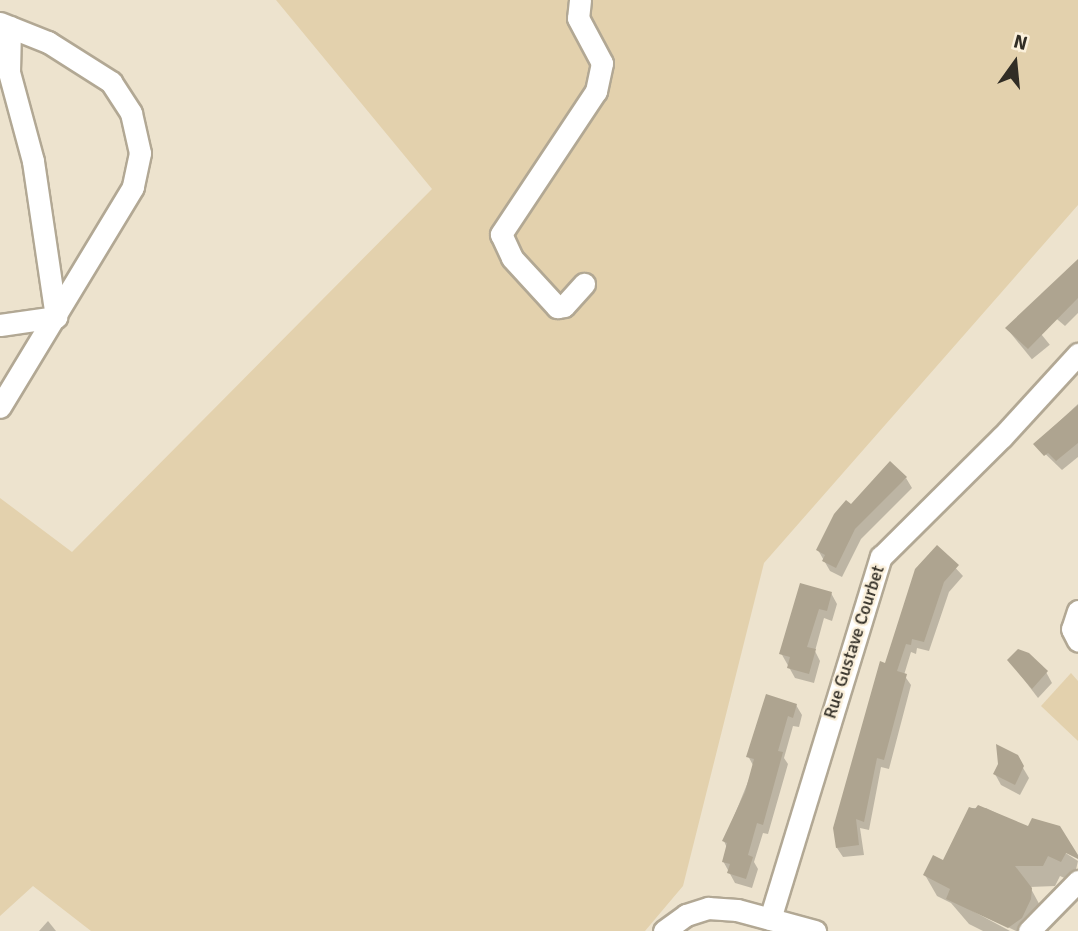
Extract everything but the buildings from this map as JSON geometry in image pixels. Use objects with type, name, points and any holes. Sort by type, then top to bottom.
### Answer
[{"type":"street","points":[[580,0],[579,18],[601,63],[596,90],[501,233],[512,258],[557,307],[564,306],[584,284]]},
{"type":"street","points":[[0,407],[55,317],[132,187],[140,153],[137,132],[124,98],[111,82],[66,52],[5,25],[5,78],[33,161],[55,317]]},
{"type":"street","points":[[0,325],[55,317]]},
{"type":"street","name":"Rue Gustave Courbet","points":[[770,919],[881,557],[1002,437],[1078,354]]},
{"type":"street","points":[[1078,611],[1072,629],[1078,641]]},
{"type":"street","points":[[1032,930],[1078,881]]},
{"type":"street","points":[[664,931],[686,915],[708,908],[770,919],[815,931]]},
{"type":"shaded area","points":[[276,0],[1078,0],[1078,205],[764,563],[683,886],[645,931],[91,931],[33,886],[0,916],[0,498],[72,552],[432,189]]},
{"type":"shaded area","points":[[1071,673],[1078,681],[1078,741],[1041,706]]}]
